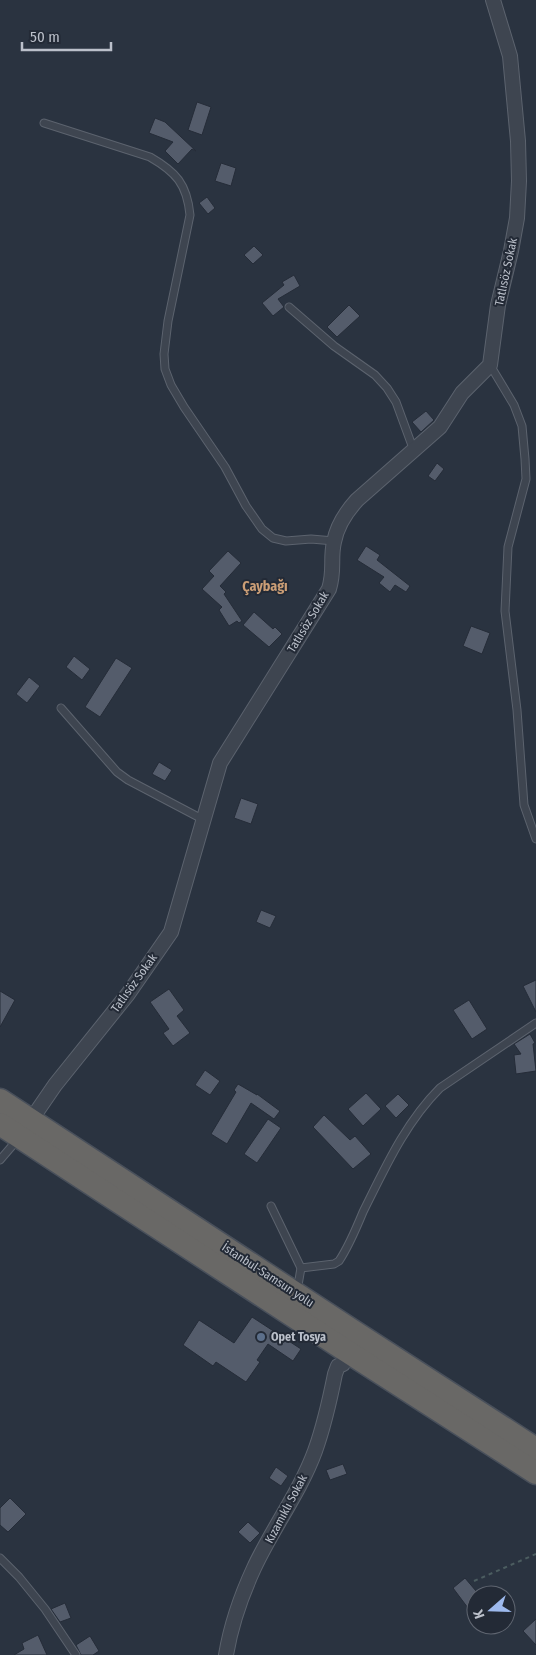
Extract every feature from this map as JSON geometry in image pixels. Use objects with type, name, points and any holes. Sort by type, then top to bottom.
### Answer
[{"type":"highway","name":"İstanbul-Samsun yolu","points":[[0,1100],[25,1129],[344,1350],[536,1473]]},
{"type":"highway","name":"İstanbul-Samsun yolu","points":[[0,1124],[25,1129],[296,1293],[536,1449]]},
{"type":"street","name":"Tatlısöz Sokak","points":[[25,1129],[55,1085],[128,994],[171,932],[220,763],[297,643],[328,589],[332,578],[334,541],[347,512],[440,427],[462,393],[490,365],[498,305],[512,251],[517,218],[519,182],[518,142],[510,56],[493,0]]},
{"type":"street","name":"Kızamıklı Sokak","points":[[226,1655],[236,1612],[254,1567],[315,1452],[335,1374],[338,1366],[343,1364]]},
{"type":"lane","points":[[44,123],[150,157],[165,166],[184,185],[189,200],[190,215],[168,321],[164,354],[165,368],[171,385],[226,467],[246,506],[262,529],[273,538],[286,542],[311,539],[334,541]]},
{"type":"lane","points":[[289,307],[334,346],[375,376],[387,388],[396,402],[414,452]]},
{"type":"lane","points":[[490,365],[514,405],[522,426],[526,479],[508,547],[505,611],[517,710],[524,805],[536,839]]},
{"type":"lane","points":[[61,708],[122,776],[204,820]]},
{"type":"lane","points":[[301,1268],[334,1264],[339,1261],[396,1147],[427,1101],[440,1088],[536,1023]]},
{"type":"lane","points":[[0,1160],[25,1129]]},
{"type":"lane","points":[[271,1206],[301,1268],[296,1293]]},
{"type":"lane","points":[[0,1558],[45,1609],[76,1655]]},
{"type":"path","points":[[474,1581],[536,1554]]},
{"type":"building","points":[[197,102],[211,107],[202,135],[188,130]]},
{"type":"building","points":[[155,118],[165,122],[196,151],[192,149],[178,164],[165,151],[173,142],[149,133]]},
{"type":"building","points":[[221,163],[236,168],[231,186],[215,181]]},
{"type":"building","points":[[207,197],[215,208],[208,214],[199,203]]},
{"type":"building","points":[[254,246],[263,255],[253,264],[244,255]]},
{"type":"building","points":[[294,275],[300,286],[278,299],[284,307],[273,316],[262,303],[284,285],[282,282]]},
{"type":"building","points":[[349,305],[360,316],[337,337],[327,327]]},
{"type":"building","points":[[426,411],[434,420],[421,432],[412,422]]},
{"type":"building","points":[[437,463],[444,469],[435,481],[428,476]]},
{"type":"building","points":[[366,546],[380,555],[377,560],[410,586],[406,592],[395,585],[390,592],[379,583],[384,577],[357,560]]},
{"type":"building","points":[[228,551],[241,563],[220,586],[226,592],[224,594],[242,621],[239,623],[237,621],[229,626],[219,610],[222,607],[202,589],[214,576],[209,571]]},
{"type":"building","points":[[254,612],[273,629],[275,627],[282,634],[269,647],[243,625]]},
{"type":"building","points":[[471,626],[490,633],[482,654],[463,646]]},
{"type":"building","points":[[74,656],[90,669],[82,680],[66,667]]},
{"type":"building","points":[[116,658],[132,668],[100,717],[85,707]]},
{"type":"building","points":[[29,677],[40,686],[27,703],[16,694]]},
{"type":"building","points":[[159,762],[172,770],[165,781],[152,774]]},
{"type":"building","points":[[241,798],[258,804],[251,824],[234,818]]},
{"type":"building","points":[[261,910],[276,916],[270,928],[256,922]]},
{"type":"building","points":[[536,980],[536,1012],[523,986]]},
{"type":"building","points":[[169,989],[184,1010],[177,1016],[190,1033],[173,1046],[163,1033],[169,1029],[150,1002]]},
{"type":"building","points":[[0,991],[15,1000],[0,1027]]},
{"type":"building","points":[[469,1000],[487,1029],[472,1039],[453,1010]]},
{"type":"building","points":[[530,1034],[535,1043],[533,1044],[536,1071],[516,1074],[514,1055],[521,1054],[514,1044]]},
{"type":"building","points":[[205,1070],[220,1081],[210,1095],[195,1085]]},
{"type":"building","points":[[238,1084],[257,1094],[280,1111],[274,1119],[251,1103],[227,1144],[211,1134],[236,1092],[234,1090]]},
{"type":"building","points":[[366,1093],[381,1109],[363,1126],[348,1109]]},
{"type":"building","points":[[398,1094],[409,1105],[396,1118],[385,1106]]},
{"type":"building","points":[[324,1115],[350,1140],[355,1136],[371,1154],[353,1169],[313,1127]]},
{"type":"building","points":[[268,1119],[281,1128],[257,1163],[244,1154]]},
{"type":"building","points":[[252,1317],[301,1349],[293,1361],[268,1344],[257,1360],[260,1362],[246,1382],[216,1362],[213,1366],[183,1345],[199,1320],[234,1343]]},
{"type":"building","points":[[343,1464],[347,1474],[330,1480],[326,1470]]},
{"type":"building","points":[[276,1467],[288,1476],[281,1486],[269,1478]]},
{"type":"building","points":[[10,1498],[26,1514],[8,1532],[0,1525],[0,1508]]},
{"type":"building","points":[[248,1522],[260,1533],[250,1543],[238,1532]]},
{"type":"building","points":[[465,1578],[471,1585],[466,1585],[466,1605],[453,1588]]},
{"type":"building","points":[[65,1603],[71,1618],[60,1622],[51,1609]]},
{"type":"building","points":[[536,1619],[536,1645],[523,1631]]},
{"type":"building","points":[[38,1635],[47,1655],[14,1655],[24,1649],[22,1643]]},
{"type":"building","points":[[90,1636],[99,1651],[93,1655],[81,1655],[76,1645]]},
{"type":"place","name":"Opet Tosya","points":[[261,1337]]},
{"type":"district","name":"Çaybağı","points":[[265,586]]}]
